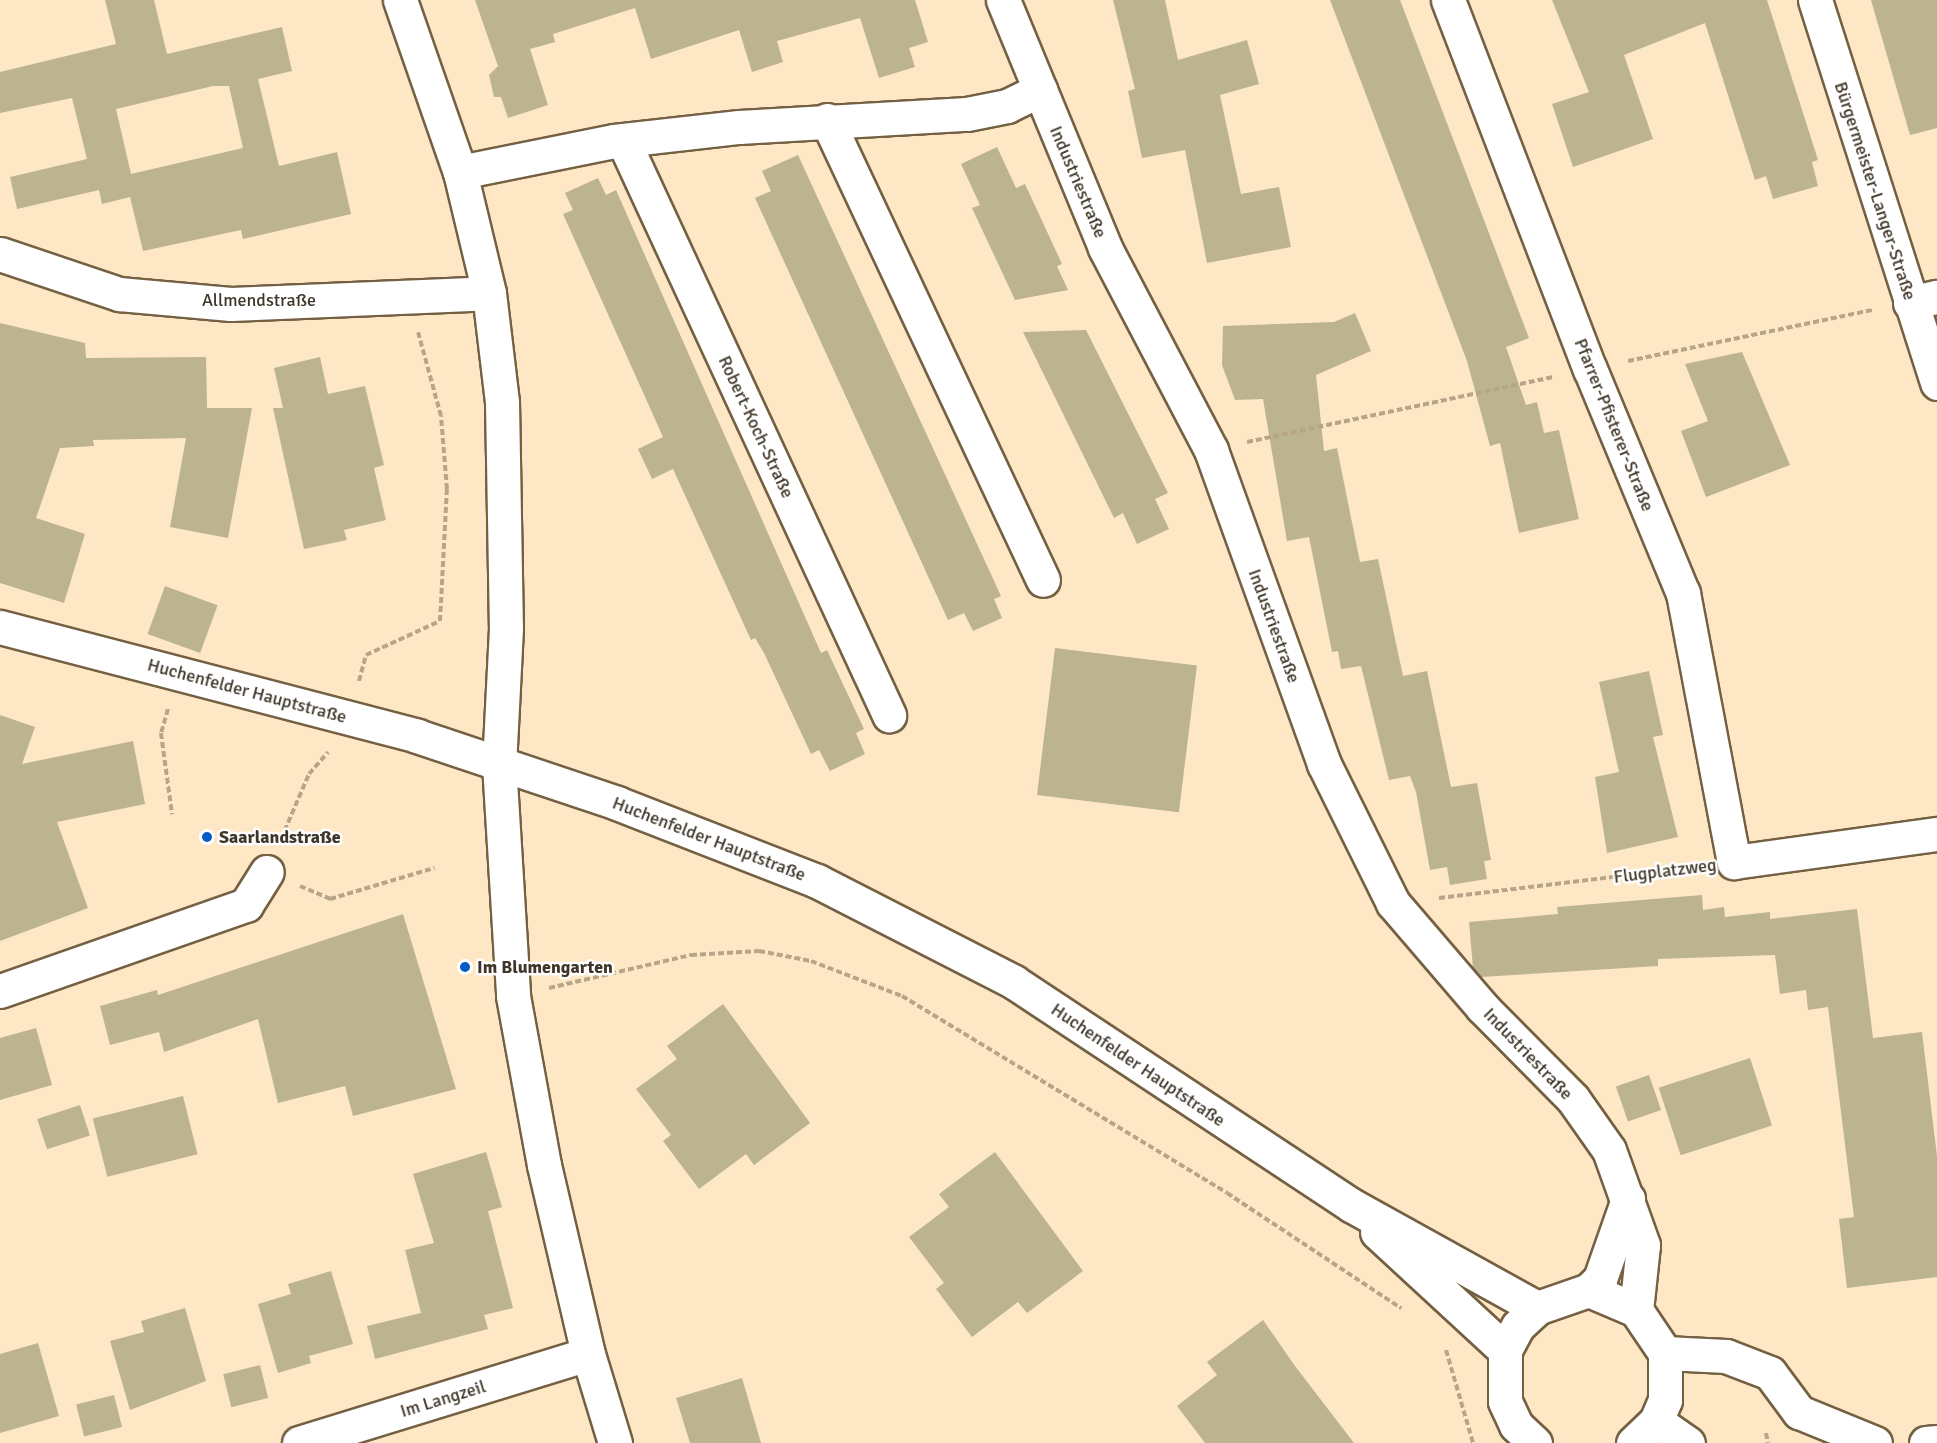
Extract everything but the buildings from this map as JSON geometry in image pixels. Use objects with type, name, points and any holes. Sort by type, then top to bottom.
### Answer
[{"type":"street","points":[[400,0],[460,172],[489,293],[503,462],[506,628],[499,764],[513,996],[588,1354],[615,1443]]},
{"type":"street","name":"Industriestraße","points":[[1003,0],[1105,248],[1211,450],[1324,764],[1393,903],[1482,1007],[1573,1099],[1609,1150],[1643,1245],[1636,1310]]},
{"type":"street","name":"Pfarrer-Pfisterer-Straße","points":[[1448,0],[1590,369],[1683,593],[1734,862]]},
{"type":"street","name":"Bürgermeister-Langer-Straße","points":[[1815,0],[1924,300],[1937,382]]},
{"type":"street","points":[[460,172],[623,140],[827,120],[967,114],[1007,106],[1040,90]]},
{"type":"street","points":[[827,120],[1043,580]]},
{"type":"street","name":"Robert-Koch-Straße","points":[[623,140],[889,715]]},
{"type":"street","name":"Allmendstraße","points":[[0,255],[119,294],[231,304],[489,293]]},
{"type":"street","name":"Huchenfelder Hauptstraße","points":[[0,627],[179,672],[349,719],[499,764],[817,881],[1014,982],[1351,1205],[1537,1308]]},
{"type":"street","name":"Flugplatzweg","points":[[1734,862],[1937,834]]},
{"type":"street","points":[[0,991],[246,905],[267,872]]},
{"type":"street","points":[[1521,1437],[1505,1401],[1505,1350],[1518,1326],[1537,1308],[1589,1290],[1600,1279],[1628,1199]]},
{"type":"street","name":"Huchenfelder Hauptstraße","points":[[1351,1205],[1445,1300],[1505,1350]]},
{"type":"street","points":[[1589,1290],[1636,1310],[1665,1353],[1668,1377],[1644,1432],[1688,1443]]},
{"type":"street","points":[[1665,1353],[1726,1356],[1770,1373],[1799,1412],[1875,1443]]},
{"type":"street","name":"Im Langzeil","points":[[299,1443],[588,1354]]},
{"type":"street","points":[[1926,1443],[1937,1442]]},
{"type":"path","points":[[349,719],[366,655],[440,621],[447,489],[441,416],[408,297]]},
{"type":"path","points":[[172,814],[162,734],[179,672]]},
{"type":"path","points":[[267,872],[309,774],[331,750]]},
{"type":"path","name":"Flugplatzweg","points":[[1393,903],[1734,862]]},
{"type":"path","points":[[330,899],[434,868]]},
{"type":"path","points":[[513,996],[690,955],[759,951],[811,961],[902,996],[1227,1193],[1403,1310]]},
{"type":"path","points":[[1443,1336],[1473,1443]]},
{"type":"place","name":"Saarlandstraße","points":[[207,837]]},
{"type":"place","name":"Im Blumengarten","points":[[465,967]]}]
